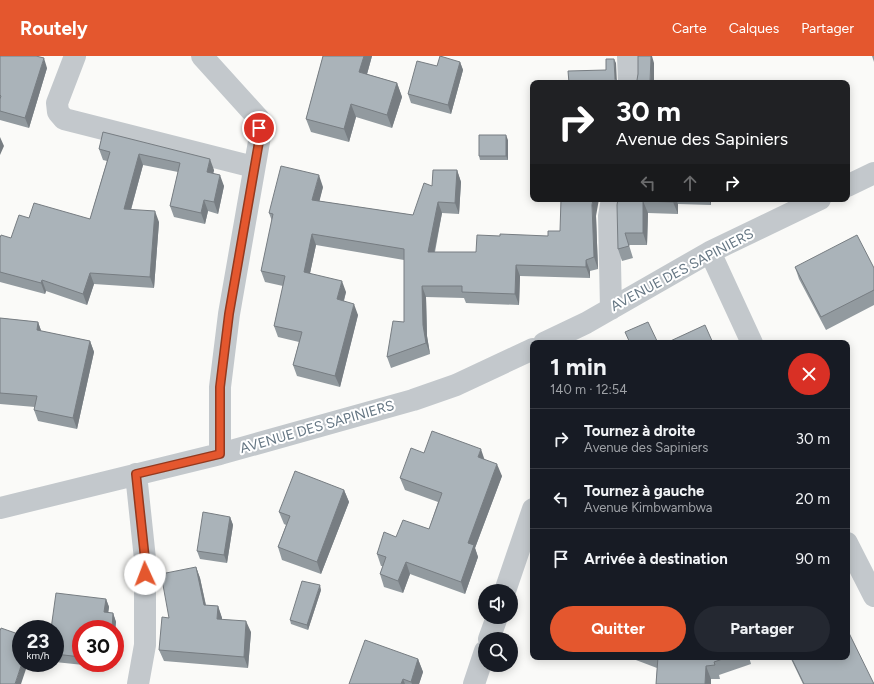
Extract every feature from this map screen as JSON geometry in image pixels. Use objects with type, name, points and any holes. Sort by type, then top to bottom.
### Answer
[{"type":"street","points":[[75,56],[57,103],[58,112],[64,119],[254,167]]},
{"type":"street","points":[[202,56],[259,119],[260,136],[229,314],[220,387],[220,454]]},
{"type":"street","points":[[628,56],[629,80]]},
{"type":"street","points":[[850,185],[874,173]]},
{"type":"street","points":[[611,202],[609,216],[611,308]]},
{"type":"street","name":"AVENUE DES SAPINIERS","points":[[556,340],[584,333],[611,308],[710,252],[814,202]]},
{"type":"street","points":[[710,252],[751,340]]},
{"type":"street","name":"AVENUE DES SAPINIERS","points":[[0,508],[220,454],[420,398],[456,385],[530,349]]},
{"type":"street","points":[[136,474],[145,559],[145,645],[138,684]]},
{"type":"street","points":[[507,584],[530,518]]},
{"type":"street","points":[[850,549],[874,596]]},
{"type":"street","points":[[474,684],[478,672]]},
{"type":"building","points":[[0,56],[36,56],[44,58],[25,118],[0,111]]},
{"type":"building","points":[[323,56],[364,56],[359,72],[397,83],[387,115],[351,104],[344,129],[306,119]]},
{"type":"building","points":[[440,56],[460,62],[448,105],[408,94],[417,61],[437,66]]},
{"type":"building","points":[[638,56],[651,56],[650,80],[637,80]]},
{"type":"building","points":[[606,59],[614,59],[615,80],[569,80],[568,71],[606,70]]},
{"type":"building","points":[[103,132],[210,159],[207,172],[220,175],[214,202],[204,200],[201,213],[170,206],[180,163],[139,154],[124,209],[155,211],[150,277],[90,273],[83,294],[42,280],[41,283],[0,272],[1,235],[11,238],[19,215],[29,218],[34,203],[90,219],[110,152],[99,149]]},
{"type":"building","points":[[479,135],[506,135],[506,156],[479,156]]},
{"type":"building","points":[[281,166],[319,175],[312,200],[413,215],[424,183],[432,186],[433,170],[457,170],[455,203],[438,202],[428,252],[476,252],[477,235],[500,236],[500,234],[548,236],[548,231],[560,231],[561,202],[592,202],[594,257],[586,260],[586,267],[516,265],[515,294],[462,292],[462,286],[422,286],[423,325],[426,343],[387,357],[393,321],[404,322],[404,249],[312,234],[304,272],[342,281],[337,299],[354,304],[335,376],[293,365],[302,332],[274,326],[285,276],[261,271],[273,214],[269,213]]},
{"type":"building","points":[[618,202],[643,202],[643,233],[625,233],[629,246],[618,249]]},
{"type":"building","points":[[857,235],[874,268],[874,290],[821,317],[795,267]]},
{"type":"building","points":[[0,318],[38,322],[37,330],[90,341],[73,418],[34,410],[37,396],[0,393]]},
{"type":"building","points":[[648,322],[657,340],[629,340],[625,332]]},
{"type":"building","points":[[705,325],[712,340],[672,340]]},
{"type":"building","points":[[432,431],[481,449],[478,457],[497,464],[468,543],[474,545],[461,582],[406,562],[398,581],[380,574],[386,557],[377,554],[384,532],[396,537],[403,520],[429,529],[442,493],[400,478],[411,448],[424,453]]},
{"type":"building","points":[[295,471],[344,490],[317,562],[278,547],[290,516],[279,512]]},
{"type":"building","points":[[203,512],[230,517],[224,555],[197,551]]},
{"type":"building","points":[[196,567],[204,605],[218,606],[217,619],[246,621],[244,657],[159,650],[162,617],[169,618],[161,574]]},
{"type":"building","points":[[302,581],[320,585],[307,625],[290,620]]},
{"type":"building","points":[[56,593],[106,599],[104,612],[113,613],[113,620],[72,620],[72,656],[64,655],[64,620],[52,620]]},
{"type":"building","points":[[1,628],[12,632],[12,672],[19,672],[15,684],[0,684]]},
{"type":"building","points":[[850,635],[874,684],[804,684],[792,660],[850,660]]},
{"type":"building","points":[[365,640],[418,659],[411,682],[403,679],[401,684],[349,684]]},
{"type":"building","points":[[658,660],[720,660],[714,662],[715,665],[706,666],[705,684],[656,684]]},
{"type":"route","points":[[145,574],[145,559],[136,474],[220,454],[220,387],[229,314],[260,136],[259,128]]}]
